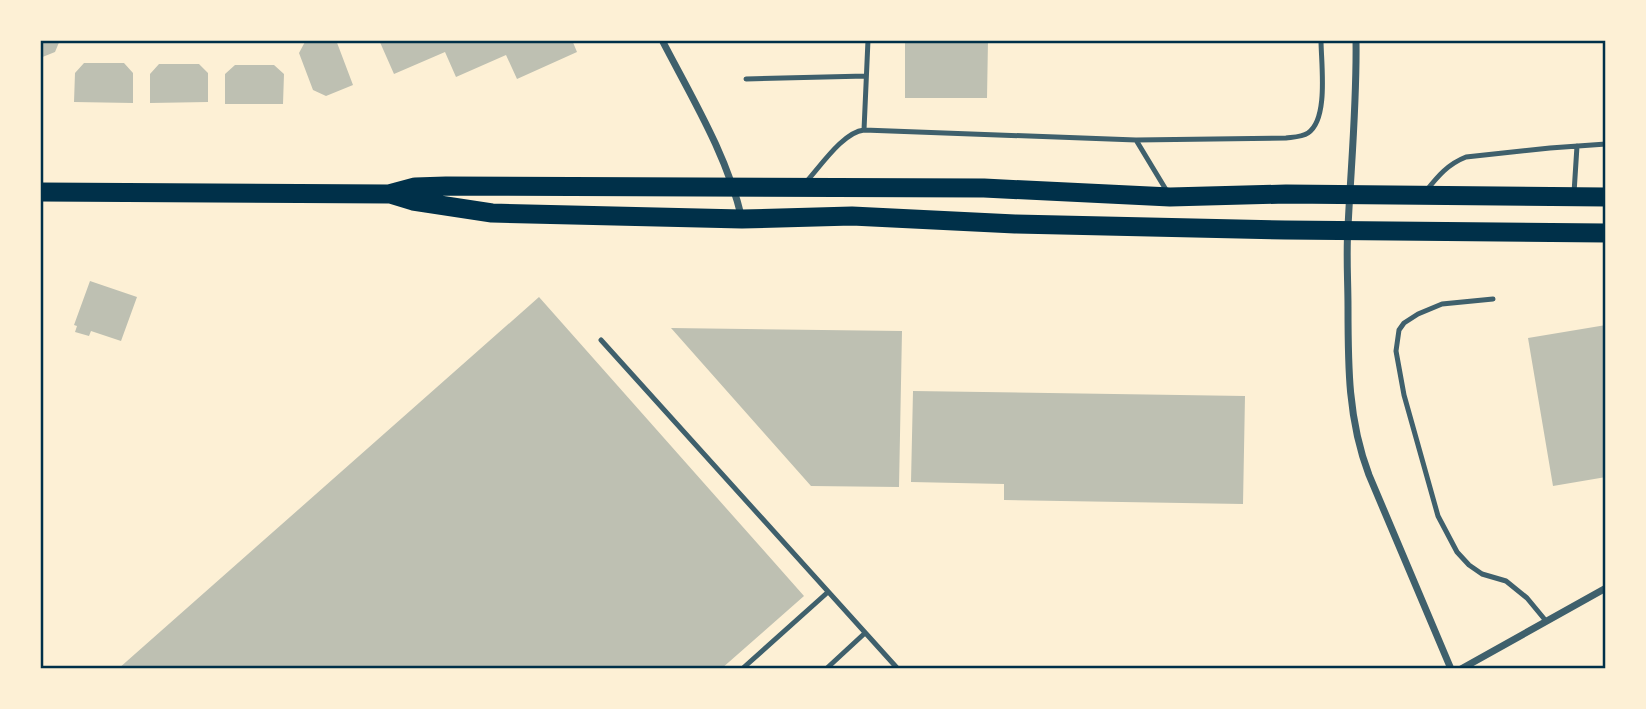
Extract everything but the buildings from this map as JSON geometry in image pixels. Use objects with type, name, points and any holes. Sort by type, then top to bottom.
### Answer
[{"type":"highway","points":[[40,192],[389,194],[415,187],[446,186],[734,185],[984,188],[1170,197],[1606,197]]},
{"type":"highway","points":[[389,194],[413,201],[492,213],[742,219],[852,216],[1015,224],[1606,233]]},
{"type":"street","points":[[662,40],[734,185],[742,219]]},
{"type":"street","points":[[1356,40],[1348,230],[1348,373],[1351,408],[1368,475],[1451,669]]},
{"type":"street","points":[[1461,669],[1606,588]]},
{"type":"lane","points":[[864,130],[868,40]]},
{"type":"lane","points":[[801,187],[845,139],[864,130],[1136,141],[1302,136],[1311,131],[1318,121],[1322,105],[1321,40]]},
{"type":"lane","points":[[746,79],[866,76]]},
{"type":"lane","points":[[1136,141],[1170,197]]},
{"type":"lane","points":[[1422,197],[1440,173],[1455,161],[1466,157],[1606,144]]},
{"type":"lane","points":[[1574,197],[1577,146]]},
{"type":"lane","points":[[1493,299],[1443,304],[1418,314],[1404,323],[1399,330],[1396,351],[1405,395],[1438,516],[1457,552],[1482,574],[1506,581],[1527,598],[1546,621]]},
{"type":"lane","points":[[601,340],[898,669]]},
{"type":"lane","points":[[742,669],[828,592]]},
{"type":"lane","points":[[825,669],[865,633]]}]
